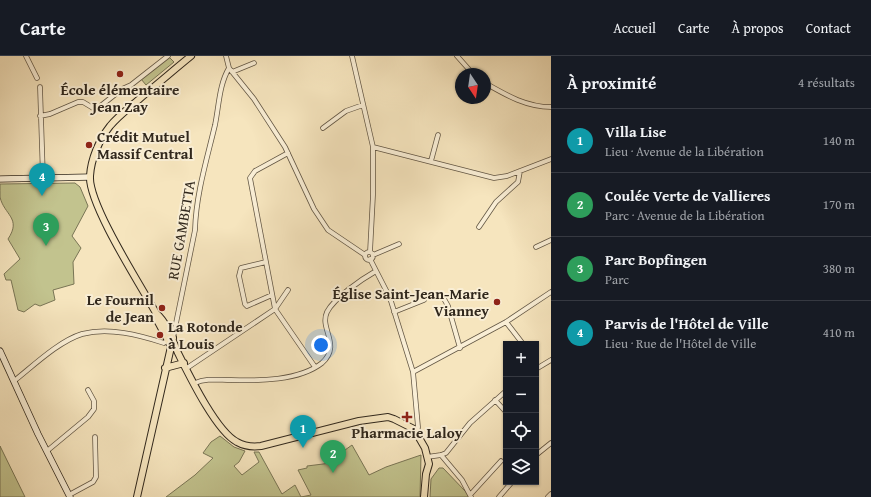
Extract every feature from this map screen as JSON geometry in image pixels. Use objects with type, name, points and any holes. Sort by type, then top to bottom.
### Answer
[{"type":"main road","points":[[137,497],[170,341],[167,328],[156,313],[105,223],[95,199],[90,177],[98,147],[111,126],[123,113],[191,56]]},
{"type":"main road","points":[[0,179],[90,177]]},
{"type":"main road","points":[[156,313],[156,320],[177,351],[223,432],[232,439],[245,445],[267,445],[359,421],[380,418],[400,425],[417,434],[423,442],[427,457],[425,464],[426,474],[424,497]]},
{"type":"main road","points":[[0,350],[69,496]]},
{"type":"main road","points":[[165,368],[185,366]]},
{"type":"street","points":[[26,56],[37,78]]},
{"type":"street","points":[[40,116],[50,114],[78,102],[83,102],[95,108],[101,106],[168,56]]},
{"type":"street","points":[[226,56],[230,70],[254,99],[288,153],[314,209],[328,230],[365,254],[371,255]]},
{"type":"street","points":[[352,56],[373,148],[371,255],[376,271],[390,298],[413,372],[418,427],[417,434]]},
{"type":"street","points":[[457,56],[468,68]]},
{"type":"street","points":[[230,70],[254,63]]},
{"type":"street","name":"RUE GAMBETTA","points":[[170,341],[175,327],[194,230],[195,213],[208,146],[215,125],[223,83],[230,70]]},
{"type":"street","points":[[40,87],[43,178]]},
{"type":"street","points":[[491,87],[512,99],[538,107],[551,108]]},
{"type":"street","points":[[323,128],[346,111],[363,105]]},
{"type":"street","points":[[431,161],[438,135]]},
{"type":"street","points":[[373,148],[431,161],[494,178],[507,176],[551,159]]},
{"type":"street","points":[[288,153],[255,171],[250,178],[275,309],[315,367]]},
{"type":"street","points":[[479,227],[496,202],[518,182],[520,171]]},
{"type":"street","points":[[536,247],[551,240]]},
{"type":"street","points":[[365,254],[367,259],[371,255],[399,244]]},
{"type":"street","points":[[266,262],[241,268],[239,276],[245,304],[247,306],[272,295]]},
{"type":"street","points":[[195,383],[206,379],[264,381],[283,379],[315,367],[323,362],[329,352],[331,343],[326,318],[331,305],[376,271]]},
{"type":"street","points":[[185,366],[275,309],[288,290]]},
{"type":"street","points":[[413,372],[506,322],[551,292]]},
{"type":"street","points":[[443,297],[448,306],[460,348]]},
{"type":"street","points":[[394,312],[424,300]]},
{"type":"street","points":[[506,322],[521,341]]},
{"type":"street","points":[[167,328],[175,327]]},
{"type":"street","points":[[14,380],[49,353],[82,334],[122,333],[164,342],[170,341]]},
{"type":"street","points":[[539,367],[551,360]]},
{"type":"street","points":[[47,451],[88,417],[94,409],[94,401],[88,390]]},
{"type":"street","points":[[427,457],[441,455],[470,423],[503,393]]},
{"type":"street","points":[[495,400],[503,409]]},
{"type":"street","points":[[69,496],[93,482],[96,477],[96,437]]},
{"type":"street","points":[[540,451],[551,443]]},
{"type":"street","points":[[441,455],[462,480],[470,496],[501,461]]},
{"type":"street","points":[[499,497],[509,485]]},
{"type":"street","points":[[548,497],[551,494]]},
{"type":"green space","points":[[168,56],[174,62],[146,85],[141,79]]},
{"type":"green space","points":[[75,183],[80,187],[88,206],[72,236],[81,248],[73,262],[74,284],[53,290],[55,300],[40,306],[35,304],[24,312],[18,310],[11,280],[6,280],[4,274],[20,259],[8,239],[12,232],[13,221],[2,203],[0,197],[0,184]]},
{"type":"green space","points":[[220,436],[234,447],[245,451],[239,462],[234,466],[242,475],[259,462],[254,452],[259,452],[282,494],[295,485],[301,497],[166,497],[195,475],[213,458],[203,453],[211,442]]},
{"type":"green space","points":[[352,445],[369,475],[386,467],[421,455],[420,497],[301,497],[311,495],[298,470],[307,468],[307,466],[331,463],[331,460]]},
{"type":"green space","points":[[0,446],[25,497],[0,497]]},
{"type":"green space","points":[[439,468],[443,468],[469,497],[430,497],[431,479]]},
{"type":"place","name":"École élémentaire Jean Zay","points":[[120,74]]},
{"type":"place","name":"Crédit Mutuel Massif Central","points":[[89,145]]},
{"type":"place","name":"Parvis de l'Hôtel de Ville","points":[[42,196]]},
{"type":"place","name":"Parc Bopfingen","points":[[46,246]]},
{"type":"place","name":"Église Saint-Jean-Marie Vianney","points":[[497,302]]},
{"type":"place","name":"Le Fournil de Jean","points":[[162,308]]},
{"type":"place","name":"La Rotonde à Louis","points":[[160,335]]},
{"type":"place","name":"Pharmacie Laloy","points":[[407,417]]},
{"type":"place","name":"Villa Lise","points":[[303,448]]},
{"type":"place","name":"Coulée Verte de Vallieres","points":[[333,473]]}]
